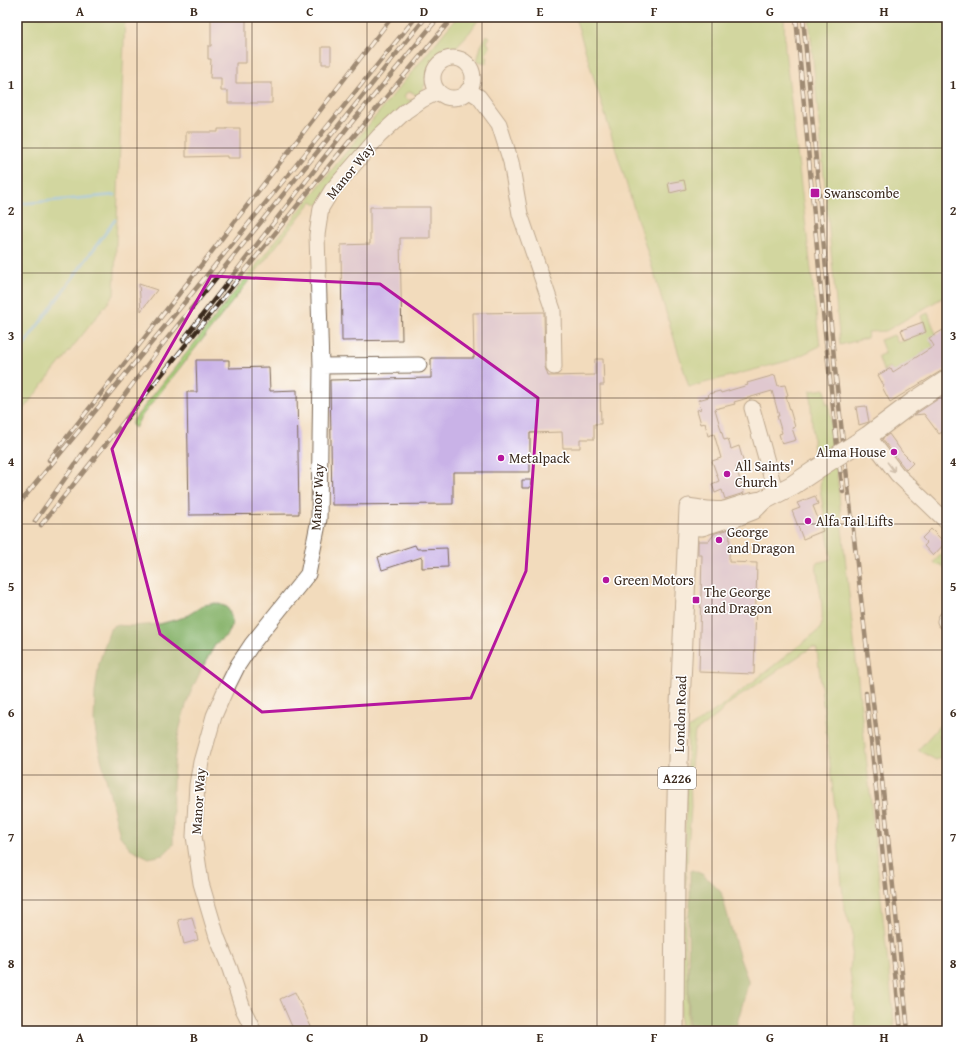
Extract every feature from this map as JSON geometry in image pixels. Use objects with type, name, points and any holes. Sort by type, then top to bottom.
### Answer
[{"type":"main road","points":[[688,521],[731,521],[735,517],[753,510],[769,497],[798,482],[862,440],[912,403],[947,380]]},
{"type":"main road","points":[[688,521],[707,511],[720,512],[769,497]]},
{"type":"main road","name":"London Road","points":[[674,1031],[675,873],[679,726],[688,521]]},
{"type":"street","points":[[456,59],[462,61],[471,71],[472,78],[468,90],[457,98],[444,96],[438,92],[433,81],[435,69],[444,60],[456,59]]},
{"type":"street","points":[[468,90],[479,97],[499,124],[511,162],[520,214],[553,310],[554,367]]},
{"type":"street","name":"Manor Way","points":[[254,1031],[243,1009],[230,969],[217,937],[201,883],[194,836],[197,784],[202,756],[212,723],[224,693],[238,665],[252,644],[308,574],[319,520],[321,366],[317,236],[321,208],[332,190],[378,136],[406,111],[422,100],[438,92]]},
{"type":"street","points":[[321,366],[419,365]]},
{"type":"street","points":[[752,408],[769,497]]},
{"type":"street","points":[[862,440],[947,522]]},
{"type":"highlighted area","points":[[211,276],[380,284],[538,398],[526,571],[471,698],[262,712],[160,634],[112,449]]},
{"type":"green space","points":[[17,17],[125,17],[114,295],[17,417]]},
{"type":"green space","points":[[457,17],[480,17],[470,32],[455,48],[434,61],[429,69],[425,85],[418,96],[410,92],[406,93],[404,97],[407,100],[414,100],[318,205],[312,201],[140,418],[135,428],[132,425],[132,422],[338,162]]},
{"type":"green space","points":[[575,17],[784,17],[785,50],[820,346],[791,360],[689,387]]},
{"type":"green space","points":[[809,17],[947,17],[947,295],[886,331],[868,332],[867,338],[840,345]]},
{"type":"green space","points":[[487,35],[490,37],[487,42],[490,47],[485,55],[488,57],[486,63],[477,61],[481,46]]},
{"type":"green space","points":[[928,313],[939,342],[935,340],[931,342],[934,347],[931,360],[925,351],[921,354],[924,359],[896,378],[890,367],[884,370],[884,373],[878,356],[885,353],[880,340],[894,335],[898,343],[926,331],[921,316]]},
{"type":"green space","points":[[825,389],[826,404],[829,404],[835,450],[895,1031],[856,1031],[854,1016],[855,1008],[850,971],[853,933],[844,907],[836,818],[817,650],[816,648],[812,647],[727,705],[719,714],[695,732],[690,774],[691,807],[686,874],[685,944],[688,983],[687,1031],[680,1031],[688,729],[726,703],[819,630],[822,618],[822,608],[816,563],[831,559],[820,488],[821,477],[814,455],[810,391]]},
{"type":"green space","points":[[947,548],[947,570],[940,564],[938,566],[934,562]]},
{"type":"green space","points":[[216,603],[227,607],[232,618],[232,624],[229,632],[215,645],[208,657],[190,694],[183,717],[177,740],[173,776],[173,845],[163,855],[149,858],[131,849],[120,836],[99,750],[94,722],[95,693],[99,663],[110,629],[115,625],[130,626],[160,624],[185,617],[204,605]]},
{"type":"green space","points":[[947,717],[947,730],[939,734],[947,754],[936,760],[918,750]]},
{"type":"green space","points":[[692,870],[702,874],[721,892],[740,959],[748,980],[735,1031],[689,1031],[688,922],[690,904],[690,871]]},
{"type":"building","points":[[211,17],[246,17],[246,63],[236,63],[236,83],[272,83],[272,103],[228,103],[228,91],[221,91],[221,78],[210,78],[211,59],[208,59],[208,46],[211,46]]},
{"type":"building","points":[[322,47],[331,47],[331,64],[322,64]]},
{"type":"building","points":[[240,128],[240,158],[227,158],[227,156],[186,157],[186,132],[218,132],[218,129]]},
{"type":"building","points":[[684,180],[686,189],[670,193],[668,183]]},
{"type":"building","points":[[370,207],[430,207],[430,238],[400,238],[402,340],[342,341],[341,245],[370,244]]},
{"type":"building","points":[[139,284],[157,290],[141,311]]},
{"type":"building","points":[[544,312],[545,367],[548,376],[595,375],[595,359],[603,359],[604,385],[600,385],[601,424],[594,424],[594,439],[580,439],[580,448],[563,448],[562,432],[530,433],[530,472],[453,472],[453,504],[332,505],[330,380],[431,378],[431,358],[474,358],[473,313]]},
{"type":"building","points":[[923,322],[926,332],[905,340],[901,330]]},
{"type":"building","points":[[943,330],[947,336],[947,369],[941,371],[890,402],[882,387],[884,386],[878,375],[891,368],[893,372],[934,346],[929,338]]},
{"type":"building","points":[[196,360],[229,360],[229,368],[269,367],[270,391],[297,390],[299,514],[189,515],[187,392],[197,392]]},
{"type":"building","points":[[775,375],[778,386],[785,385],[788,395],[786,396],[795,427],[792,428],[796,440],[782,444],[779,434],[782,433],[777,416],[779,416],[772,391],[734,402],[735,404],[715,409],[724,440],[728,439],[731,449],[739,446],[744,464],[736,467],[744,493],[725,499],[722,490],[715,493],[712,484],[719,481],[712,461],[721,458],[714,434],[708,436],[705,423],[701,424],[697,410],[701,409],[698,400],[709,397],[708,394],[720,391],[721,393],[748,385],[747,383]]},
{"type":"building","points":[[947,393],[947,429],[939,434],[924,414],[914,415]]},
{"type":"building","points":[[866,406],[869,422],[859,425],[856,407]]},
{"type":"building","name":"Alma House","points":[[889,434],[902,452],[913,463],[906,470],[882,439]]},
{"type":"building","points":[[522,480],[531,480],[530,488],[522,488]]},
{"type":"building","name":"Alfa Tail Lifts","points":[[815,496],[818,504],[813,506],[823,531],[803,539],[792,511],[800,508],[797,503]]},
{"type":"building","points":[[730,529],[729,562],[757,563],[754,674],[699,672],[702,555],[698,555],[698,541],[709,541],[715,533]]},
{"type":"building","points":[[931,529],[945,543],[933,556],[924,546],[927,543],[922,538]]},
{"type":"building","points":[[415,545],[417,549],[447,548],[448,567],[422,568],[422,557],[382,570],[378,557]]},
{"type":"building","points":[[192,917],[198,940],[184,944],[178,920]]},
{"type":"building","points":[[295,992],[313,1031],[294,1031],[280,999]]},
{"type":"waterway","points":[[17,204],[115,195]]},
{"type":"waterway","points":[[17,354],[115,220]]},
{"type":"railway","points":[[49,460],[392,17]]},
{"type":"railway","points":[[17,506],[203,280],[416,17]]},
{"type":"railway","points":[[35,521],[117,405],[162,345],[426,17]]},
{"type":"railway","points":[[183,340],[347,128],[439,17]]},
{"type":"railway","points":[[41,525],[333,161],[453,17]]},
{"type":"railway","points":[[796,17],[823,313],[837,446]]},
{"type":"railway","points":[[803,17],[843,442]]},
{"type":"railway","points":[[845,460],[882,780],[908,1031]]},
{"type":"railway","points":[[839,463],[843,492]]},
{"type":"railway","points":[[866,693],[901,1031]]},
{"type":"place","name":"Swanscombe","points":[[815,193]]},
{"type":"place","name":"Alma House","points":[[894,452]]},
{"type":"place","name":"Metalpack","points":[[501,458]]},
{"type":"place","name":"All Saints' Church","points":[[727,474]]},
{"type":"place","name":"Alfa Tail Lifts","points":[[808,521]]},
{"type":"place","name":"George and Dragon","points":[[719,540]]},
{"type":"place","name":"Green Motors","points":[[606,580]]},
{"type":"place","name":"The George and Dragon","points":[[696,600]]}]
